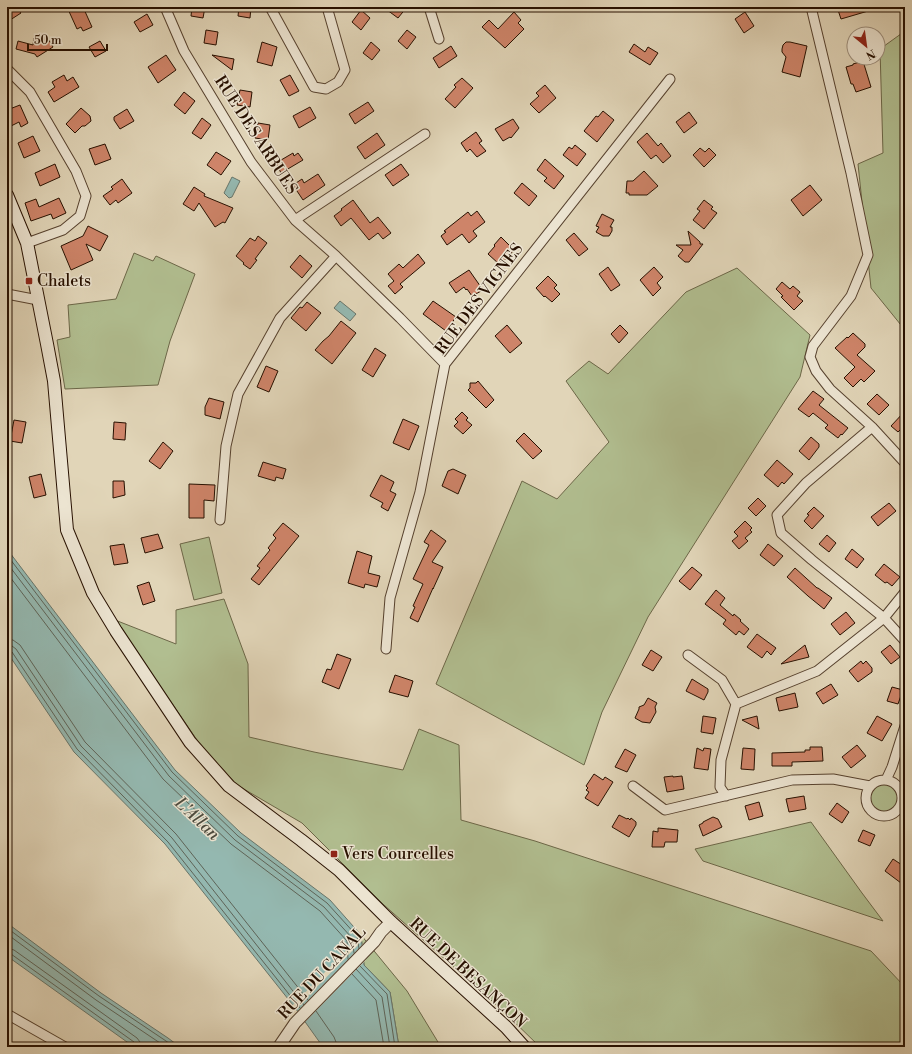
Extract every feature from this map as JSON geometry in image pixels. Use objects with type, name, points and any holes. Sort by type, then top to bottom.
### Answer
[{"type":"main road","name":"RUE DE BESANÇON","points":[[7,195],[27,243],[54,381],[67,530],[93,593],[116,631],[190,742],[229,786],[339,870],[390,922],[506,1027],[524,1047]]},
{"type":"street","name":"RUE DES ARBUES","points":[[165,7],[184,51],[248,156],[295,220],[336,256],[445,364]]},
{"type":"street","points":[[270,7],[314,87],[326,89],[338,82],[345,70],[327,7]]},
{"type":"street","points":[[428,7],[439,39]]},
{"type":"street","points":[[811,7],[851,173],[868,256],[851,296],[813,346],[810,356],[816,371],[830,389],[872,427],[905,463]]},
{"type":"street","points":[[8,70],[30,92],[76,171],[86,196],[80,216],[63,230],[27,243]]},
{"type":"street","name":"RUE DES VIGNES","points":[[386,650],[390,598],[420,492],[445,364],[670,79]]},
{"type":"street","points":[[295,220],[425,134]]},
{"type":"street","points":[[220,520],[226,446],[238,394],[280,318],[336,256]]},
{"type":"street","points":[[7,294],[38,300]]},
{"type":"street","points":[[872,427],[806,483],[777,515],[781,532],[812,560],[884,618],[905,641]]},
{"type":"street","points":[[736,704],[817,671],[884,618],[905,592]]},
{"type":"street","points":[[688,655],[722,680],[736,704],[721,760],[720,787],[726,796]]},
{"type":"street","points":[[886,780],[892,767],[905,726]]},
{"type":"street","points":[[633,786],[665,810],[792,780],[833,779],[870,786]]},
{"type":"street","points":[[880,780],[886,780],[896,785],[899,789],[902,800],[897,810],[887,816],[876,814],[872,811],[866,802],[867,791],[870,786],[880,780]]},
{"type":"street","name":"RUE DU CANAL","points":[[280,1047],[295,1023],[376,939],[390,922]]},
{"type":"street","points":[[7,1014],[65,1047]]},
{"type":"green space","points":[[905,31],[905,330],[871,288],[858,164],[883,153],[880,66],[886,66],[886,45]]},
{"type":"green space","points":[[134,253],[153,261],[156,256],[195,274],[170,341],[158,385],[65,389],[57,340],[70,337],[68,305],[116,299]]},
{"type":"green space","points":[[737,268],[810,335],[800,377],[648,617],[602,712],[584,765],[436,684],[522,481],[557,499],[609,442],[566,381],[589,361],[608,374],[686,292]]},
{"type":"green space","points":[[209,537],[222,593],[194,600],[180,544]]},
{"type":"green space","points":[[224,599],[248,664],[249,737],[403,770],[419,729],[459,745],[461,820],[535,841],[871,951],[905,987],[905,1047],[540,1047],[501,1009],[384,905],[302,823],[237,785],[199,743],[115,620],[176,644],[176,610]]},
{"type":"green space","points":[[884,784],[894,788],[898,798],[894,808],[884,812],[874,808],[870,798],[874,788]]},
{"type":"green space","points":[[811,822],[883,921],[703,861],[695,849]]},
{"type":"green space","points":[[361,935],[407,991],[441,1047],[399,1047],[390,992],[364,965]]},
{"type":"water","points":[[232,177],[240,181],[232,197],[229,198],[224,193]]},
{"type":"water","points":[[340,301],[356,314],[350,321],[334,308]]},
{"type":"water","name":"L'Allan","points":[[7,549],[175,770],[241,833],[330,900],[361,935],[364,965],[390,992],[399,1047],[323,1047],[296,1009],[165,844],[74,752],[7,652]]},
{"type":"water","points":[[7,923],[101,993],[180,1047],[134,1047],[7,956]]},
{"type":"pier","points":[[363,933],[364,939],[294,1010],[291,1007]]},
{"type":"pier","points":[[364,943],[366,960],[303,1024],[296,1013]]},
{"type":"building","points":[[7,7],[16,7],[21,13],[7,22]]},
{"type":"building","points":[[67,7],[83,7],[92,27],[83,31],[81,27],[77,29]]},
{"type":"building","points":[[192,7],[205,7],[203,18],[191,16]]},
{"type":"building","points":[[239,7],[251,7],[250,18],[238,16]]},
{"type":"building","points":[[383,7],[407,7],[398,18]]},
{"type":"building","points":[[837,7],[874,7],[875,9],[841,19]]},
{"type":"building","points":[[361,10],[370,18],[361,30],[352,22]]},
{"type":"building","points":[[514,12],[521,20],[518,23],[524,29],[505,48],[482,27],[489,20],[498,29]]},
{"type":"building","points":[[745,12],[754,26],[744,33],[735,19]]},
{"type":"building","points":[[147,14],[153,25],[140,32],[134,22]]},
{"type":"building","points":[[206,30],[218,32],[216,45],[204,43]]},
{"type":"building","points":[[407,30],[416,37],[407,49],[398,41]]},
{"type":"building","points":[[45,34],[53,47],[37,57],[35,54],[16,49],[18,41],[33,45],[34,38]]},
{"type":"building","points":[[100,41],[106,51],[95,57],[89,47]]},
{"type":"building","points":[[262,42],[277,47],[272,66],[257,62]]},
{"type":"building","points":[[371,42],[380,50],[372,60],[363,53]]},
{"type":"building","points":[[786,42],[807,46],[800,77],[782,72],[786,57],[782,52],[782,49]]},
{"type":"building","points":[[634,44],[645,52],[648,47],[658,53],[650,65],[629,52]]},
{"type":"building","points":[[451,46],[457,56],[439,68],[433,58]]},
{"type":"building","points":[[166,55],[176,70],[158,83],[148,67]]},
{"type":"building","points":[[212,55],[234,59],[232,70]]},
{"type":"building","points":[[865,66],[871,87],[856,92],[853,84],[851,84],[846,67]]},
{"type":"building","points":[[64,75],[67,81],[73,77],[79,87],[54,102],[48,92],[55,87],[52,82]]},
{"type":"building","points":[[290,75],[299,91],[289,96],[280,80]]},
{"type":"building","points":[[462,78],[473,88],[455,108],[445,99],[456,87],[454,85]]},
{"type":"building","points":[[545,85],[556,98],[539,113],[530,104],[539,96],[536,93]]},
{"type":"building","points":[[240,90],[252,92],[250,107],[237,105]]},
{"type":"building","points":[[184,92],[195,101],[185,114],[174,105]]},
{"type":"building","points":[[368,102],[374,111],[355,124],[349,114]]},
{"type":"building","points":[[20,105],[28,123],[21,127],[19,122],[11,126],[7,117],[7,110]]},
{"type":"building","points":[[310,107],[316,118],[299,128],[293,116]]},
{"type":"building","points":[[81,108],[90,116],[91,121],[85,126],[82,126],[75,133],[66,124]]},
{"type":"building","points":[[127,109],[134,121],[120,129],[114,120],[114,117]]},
{"type":"building","points":[[603,111],[614,120],[597,142],[584,131],[596,116],[598,117]]},
{"type":"building","points":[[689,112],[697,123],[684,133],[676,122]]},
{"type":"building","points":[[202,118],[211,125],[201,139],[192,133]]},
{"type":"building","points":[[513,119],[519,128],[511,138],[510,137],[503,141],[495,129]]},
{"type":"building","points":[[258,123],[270,125],[268,140],[255,138]]},
{"type":"building","points":[[476,132],[482,141],[479,143],[486,151],[477,157],[470,149],[467,152],[461,143]]},
{"type":"building","points":[[377,133],[385,145],[365,159],[357,147]]},
{"type":"building","points":[[647,133],[658,146],[661,143],[671,156],[663,163],[656,155],[651,159],[637,142]]},
{"type":"building","points":[[33,136],[40,151],[24,158],[18,143]]},
{"type":"building","points":[[105,144],[111,159],[95,165],[89,149]]},
{"type":"building","points":[[575,145],[586,154],[577,166],[563,155],[569,147],[572,149]]},
{"type":"building","points":[[700,148],[705,152],[709,148],[716,155],[704,167],[693,155]]},
{"type":"building","points":[[216,152],[231,161],[221,175],[207,165]]},
{"type":"building","points":[[293,153],[294,156],[298,153],[303,160],[281,173],[276,163]]},
{"type":"building","points":[[545,159],[564,176],[554,189],[544,181],[547,178],[537,170]]},
{"type":"building","points":[[55,164],[60,177],[40,186],[35,173]]},
{"type":"building","points":[[401,164],[409,175],[393,186],[385,175]]},
{"type":"building","points":[[644,171],[658,186],[647,195],[629,195],[629,193],[626,193],[627,181],[633,181]]},
{"type":"building","points":[[318,174],[325,185],[303,200],[293,185],[302,179],[304,183]]},
{"type":"building","points":[[122,179],[132,193],[118,203],[116,200],[110,205],[103,196],[113,189],[111,187]]},
{"type":"building","points":[[522,183],[537,196],[529,206],[514,193]]},
{"type":"building","points":[[810,185],[822,200],[803,216],[791,200]]},
{"type":"building","points":[[194,187],[205,194],[204,196],[233,208],[225,223],[223,222],[215,227],[199,203],[194,211],[183,204]]},
{"type":"building","points":[[59,198],[66,213],[53,219],[51,214],[31,221],[25,203],[36,199],[39,207]]},
{"type":"building","points":[[353,200],[370,223],[378,217],[391,233],[383,239],[378,233],[369,240],[351,218],[341,226],[334,216]]},
{"type":"building","points":[[704,200],[713,207],[711,209],[717,213],[704,229],[693,220],[700,211],[697,209]]},
{"type":"building","points":[[477,211],[485,222],[473,231],[477,236],[469,243],[462,234],[447,245],[441,236],[446,232],[444,231],[468,212],[471,216]]},
{"type":"building","points":[[602,214],[614,220],[610,227],[612,227],[612,231],[609,236],[603,236],[596,232],[599,227],[596,226]]},
{"type":"building","points":[[88,226],[108,236],[100,251],[86,244],[93,260],[71,270],[61,246],[83,236]]},
{"type":"building","points":[[688,231],[700,242],[700,244],[703,244],[689,262],[685,262],[678,256],[683,250],[676,245],[691,245]]},
{"type":"building","points":[[574,233],[588,249],[579,256],[566,240]]},
{"type":"building","points":[[258,236],[267,243],[255,259],[257,260],[250,269],[236,256],[250,238],[255,241]]},
{"type":"building","points":[[501,237],[514,250],[504,261],[503,259],[499,264],[488,254]]},
{"type":"building","points":[[418,254],[425,263],[400,284],[403,287],[395,294],[388,286],[394,281],[388,274],[399,264],[403,268]]},
{"type":"building","points":[[300,255],[312,266],[302,278],[290,267]]},
{"type":"building","points":[[608,267],[620,285],[611,291],[599,274]]},
{"type":"building","points":[[654,267],[663,277],[657,283],[661,288],[653,296],[640,280]]},
{"type":"building","points":[[469,270],[483,290],[472,296],[464,287],[456,293],[449,283]]},
{"type":"building","points":[[548,276],[557,285],[554,288],[560,294],[552,302],[545,296],[544,297],[536,288]]},
{"type":"building","points":[[782,282],[790,289],[793,286],[800,292],[797,296],[803,301],[794,310],[781,297],[783,296],[776,289]]},
{"type":"building","points":[[433,301],[456,317],[446,331],[423,314]]},
{"type":"building","points":[[307,302],[321,313],[306,331],[291,318],[300,307],[302,308]]},
{"type":"building","points":[[341,321],[356,333],[332,364],[315,350]]},
{"type":"building","points":[[507,325],[522,343],[510,353],[495,336]]},
{"type":"building","points":[[620,325],[628,333],[619,343],[611,334]]},
{"type":"building","points":[[853,333],[865,344],[865,347],[857,355],[875,371],[864,382],[861,379],[853,387],[844,378],[855,367],[835,348]]},
{"type":"building","points":[[375,348],[386,355],[373,377],[362,370]]},
{"type":"building","points":[[266,366],[278,371],[269,392],[257,387]]},
{"type":"building","points":[[478,381],[494,400],[486,408],[468,390],[470,388],[470,383],[476,383]]},
{"type":"building","points":[[813,391],[824,399],[819,405],[848,428],[838,438],[825,428],[828,425],[813,413],[809,417],[798,409]]},
{"type":"building","points":[[877,394],[889,405],[879,415],[867,404]]},
{"type":"building","points":[[209,398],[224,402],[220,419],[205,415],[205,407]]},
{"type":"building","points":[[905,411],[905,436],[900,430],[898,432],[891,426]]},
{"type":"building","points":[[462,412],[468,418],[466,420],[472,425],[463,434],[454,426],[458,422],[455,419]]},
{"type":"building","points":[[403,419],[419,426],[409,450],[393,443]]},
{"type":"building","points":[[14,420],[26,422],[22,443],[10,441]]},
{"type":"building","points":[[114,422],[126,423],[125,440],[113,439]]},
{"type":"building","points":[[524,433],[542,451],[533,459],[516,441]]},
{"type":"building","points":[[811,437],[819,444],[819,447],[809,460],[799,451]]},
{"type":"building","points":[[163,442],[173,451],[160,469],[149,461]]},
{"type":"building","points":[[777,460],[793,474],[784,484],[782,482],[778,487],[764,475]]},
{"type":"building","points":[[263,462],[286,469],[283,479],[276,477],[275,481],[258,476]]},
{"type":"building","points":[[453,469],[466,475],[458,494],[442,486],[448,471]]},
{"type":"building","points":[[41,474],[46,495],[34,498],[29,477]]},
{"type":"building","points":[[381,475],[394,482],[390,491],[396,494],[388,511],[381,507],[383,503],[370,496]]},
{"type":"building","points":[[113,481],[124,481],[125,495],[113,498]]},
{"type":"building","points":[[189,484],[215,485],[214,501],[204,500],[204,518],[189,518]]},
{"type":"building","points":[[758,498],[766,506],[756,516],[748,508]]},
{"type":"building","points":[[889,503],[896,511],[878,526],[871,517]]},
{"type":"building","points":[[814,507],[824,516],[812,529],[804,521],[809,515],[807,514]]},
{"type":"building","points":[[745,521],[752,528],[750,530],[752,532],[745,538],[748,541],[739,549],[732,541],[738,536],[734,532]]},
{"type":"building","points":[[283,523],[299,536],[259,585],[251,579],[260,568],[257,566],[270,550],[268,548],[276,538],[273,535]]},
{"type":"building","points":[[431,530],[446,541],[432,562],[443,567],[418,622],[410,618],[415,607],[413,606],[423,584],[413,579],[429,545],[424,542]]},
{"type":"building","points":[[158,534],[163,548],[145,553],[141,538]]},
{"type":"building","points":[[827,535],[836,543],[829,552],[819,544]]},
{"type":"building","points":[[124,544],[128,563],[114,565],[110,546]]},
{"type":"building","points":[[768,544],[783,556],[774,566],[760,555]]},
{"type":"building","points":[[852,549],[864,559],[857,568],[845,559]]},
{"type":"building","points":[[357,551],[372,556],[368,573],[380,576],[377,587],[365,584],[364,588],[348,583]]},
{"type":"building","points":[[884,564],[900,577],[892,586],[887,582],[885,583],[875,575]]},
{"type":"building","points":[[692,567],[702,575],[690,590],[679,581]]},
{"type":"building","points":[[795,568],[817,588],[832,598],[824,609],[787,577]]},
{"type":"building","points":[[149,582],[155,601],[143,605],[137,586]]},
{"type":"building","points":[[716,590],[725,598],[720,605],[733,616],[734,614],[749,629],[744,635],[739,631],[736,635],[723,624],[726,620],[705,604]]},
{"type":"building","points":[[846,612],[855,623],[840,635],[831,624]]},
{"type":"building","points":[[757,634],[776,648],[771,655],[767,651],[762,658],[747,647]]},
{"type":"building","points":[[805,645],[809,657],[781,664]]},
{"type":"building","points":[[890,645],[900,657],[891,664],[881,652]]},
{"type":"building","points":[[651,650],[662,657],[653,671],[642,665]]},
{"type":"building","points":[[337,654],[351,659],[339,689],[322,682],[327,669],[331,670]]},
{"type":"building","points":[[861,661],[863,664],[866,661],[872,668],[872,672],[858,682],[849,671]]},
{"type":"building","points":[[395,675],[413,681],[408,697],[389,692]]},
{"type":"building","points":[[692,679],[708,689],[704,700],[686,691]]},
{"type":"building","points":[[831,684],[838,695],[823,704],[816,693]]},
{"type":"building","points":[[892,687],[903,690],[898,704],[887,701]]},
{"type":"building","points":[[795,693],[798,707],[779,711],[776,698]]},
{"type":"building","points":[[648,698],[657,703],[655,707],[656,712],[650,723],[642,722],[635,718],[639,707],[644,705]]},
{"type":"building","points":[[703,716],[716,718],[713,734],[701,732]]},
{"type":"building","points":[[757,716],[759,729],[742,720]]},
{"type":"building","points":[[877,716],[892,724],[882,741],[867,733]]},
{"type":"building","points":[[857,745],[866,756],[851,768],[842,757]]},
{"type":"building","points":[[810,747],[822,747],[823,761],[792,762],[792,766],[772,766],[772,753],[805,752],[805,750],[810,750]]},
{"type":"building","points":[[697,748],[703,751],[704,748],[711,749],[708,770],[694,768]]},
{"type":"building","points":[[743,748],[755,749],[754,770],[741,769]]},
{"type":"building","points":[[625,749],[636,755],[627,772],[615,767]]},
{"type":"building","points":[[594,774],[603,780],[605,777],[613,782],[598,806],[585,798],[589,792],[586,790],[588,788],[586,786]]},
{"type":"building","points":[[682,776],[684,789],[667,792],[664,777]]},
{"type":"building","points":[[804,796],[806,809],[789,812],[786,799]]},
{"type":"building","points":[[759,802],[763,816],[749,820],[745,806]]},
{"type":"building","points":[[837,803],[849,812],[842,823],[829,814]]},
{"type":"building","points":[[619,815],[630,820],[631,818],[636,822],[636,825],[629,837],[612,827]]},
{"type":"building","points":[[713,817],[718,819],[722,827],[703,836],[699,825]]},
{"type":"building","points":[[658,828],[678,830],[677,842],[665,842],[664,847],[652,847],[653,831],[658,832]]},
{"type":"building","points":[[863,830],[875,835],[870,846],[858,841]]},
{"type":"building","points":[[893,859],[905,867],[905,878],[901,883],[885,871]]},
{"type":"place","name":"Chalets","points":[[29,281]]},
{"type":"place","name":"Vers Courcelles","points":[[334,854]]}]
